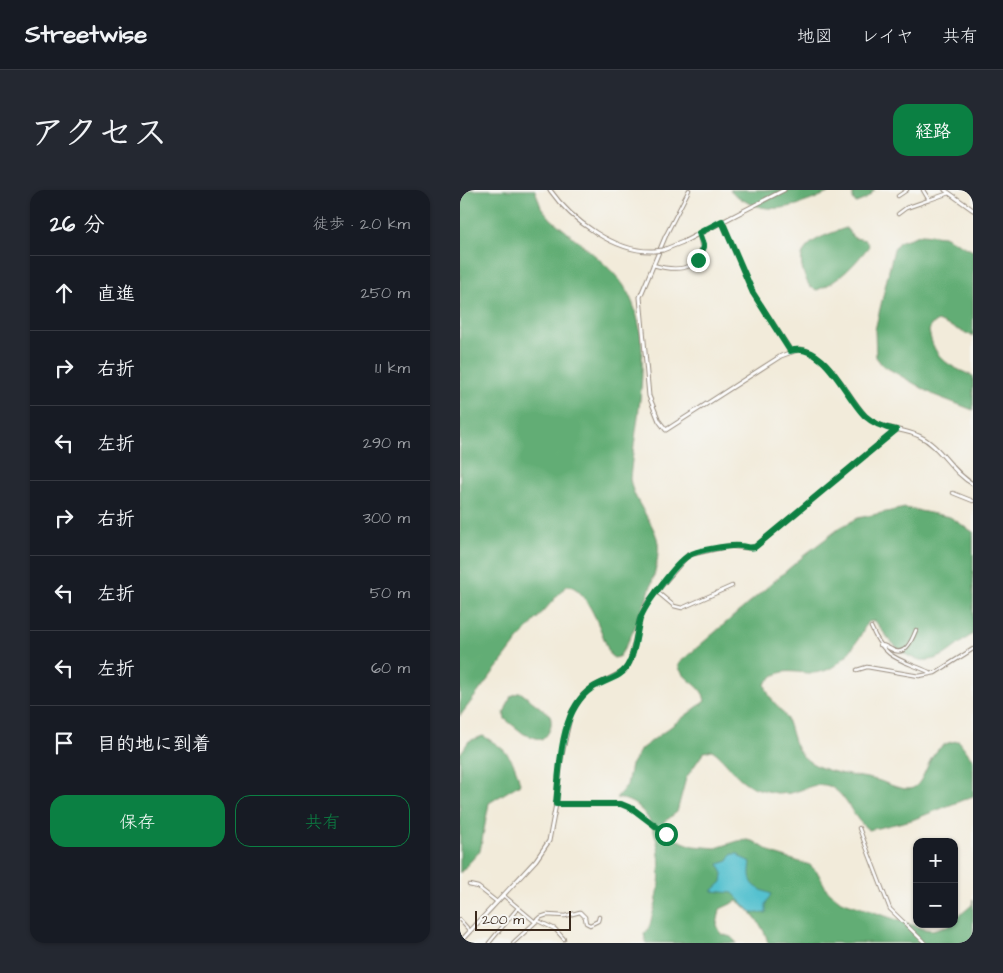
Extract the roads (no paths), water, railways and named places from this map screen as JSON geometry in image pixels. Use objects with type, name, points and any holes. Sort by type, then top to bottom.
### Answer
[{"type":"street","points":[[550,190],[565,208],[610,241],[627,248],[654,251],[663,250],[784,190]]},
{"type":"street","points":[[689,190],[666,235],[640,297],[646,382],[652,405],[666,430],[790,351],[808,350],[817,356],[848,390],[863,414],[879,425],[919,436],[973,484]]},
{"type":"street","points":[[898,196],[907,190]]},
{"type":"street","points":[[923,190],[929,200]]},
{"type":"street","points":[[945,190],[973,210]]},
{"type":"street","points":[[898,214],[906,208],[949,193]]},
{"type":"street","points":[[722,221],[753,293],[790,351]]},
{"type":"street","points":[[653,265],[675,270],[693,264],[702,254],[704,247],[699,233]]},
{"type":"street","points":[[460,942],[536,860],[549,841],[556,804],[561,759],[571,713],[583,696],[593,687],[624,671],[630,662],[640,618],[647,603],[656,591],[688,555],[729,546],[755,547],[896,430]]},
{"type":"street","points":[[953,494],[973,501]]},
{"type":"street","points":[[656,591],[674,606],[682,608],[732,586]]},
{"type":"street","points":[[872,627],[880,645],[895,659],[930,672],[935,673],[973,649]]},
{"type":"street","points":[[880,645],[896,652],[902,651],[909,645],[916,630]]},
{"type":"street","points":[[857,670],[867,667],[919,676],[930,672]]},
{"type":"street","points":[[556,804],[621,804],[633,809],[666,834]]},
{"type":"street","points":[[859,828],[890,909],[924,943]]},
{"type":"street","points":[[469,885],[478,887],[497,902]]},
{"type":"street","points":[[503,895],[535,921],[554,929],[564,939]]},
{"type":"street","points":[[489,943],[518,908]]},
{"type":"street","points":[[513,943],[535,921],[547,915],[565,916],[580,912],[585,917],[586,923],[590,925],[598,921],[599,917]]},
{"type":"street","points":[[460,920],[470,931]]},
{"type":"water","points":[[732,854],[739,854],[740,857],[751,862],[750,875],[752,883],[759,889],[771,894],[766,904],[766,913],[752,913],[733,893],[712,891],[722,882],[723,874],[719,864],[728,861]]}]
